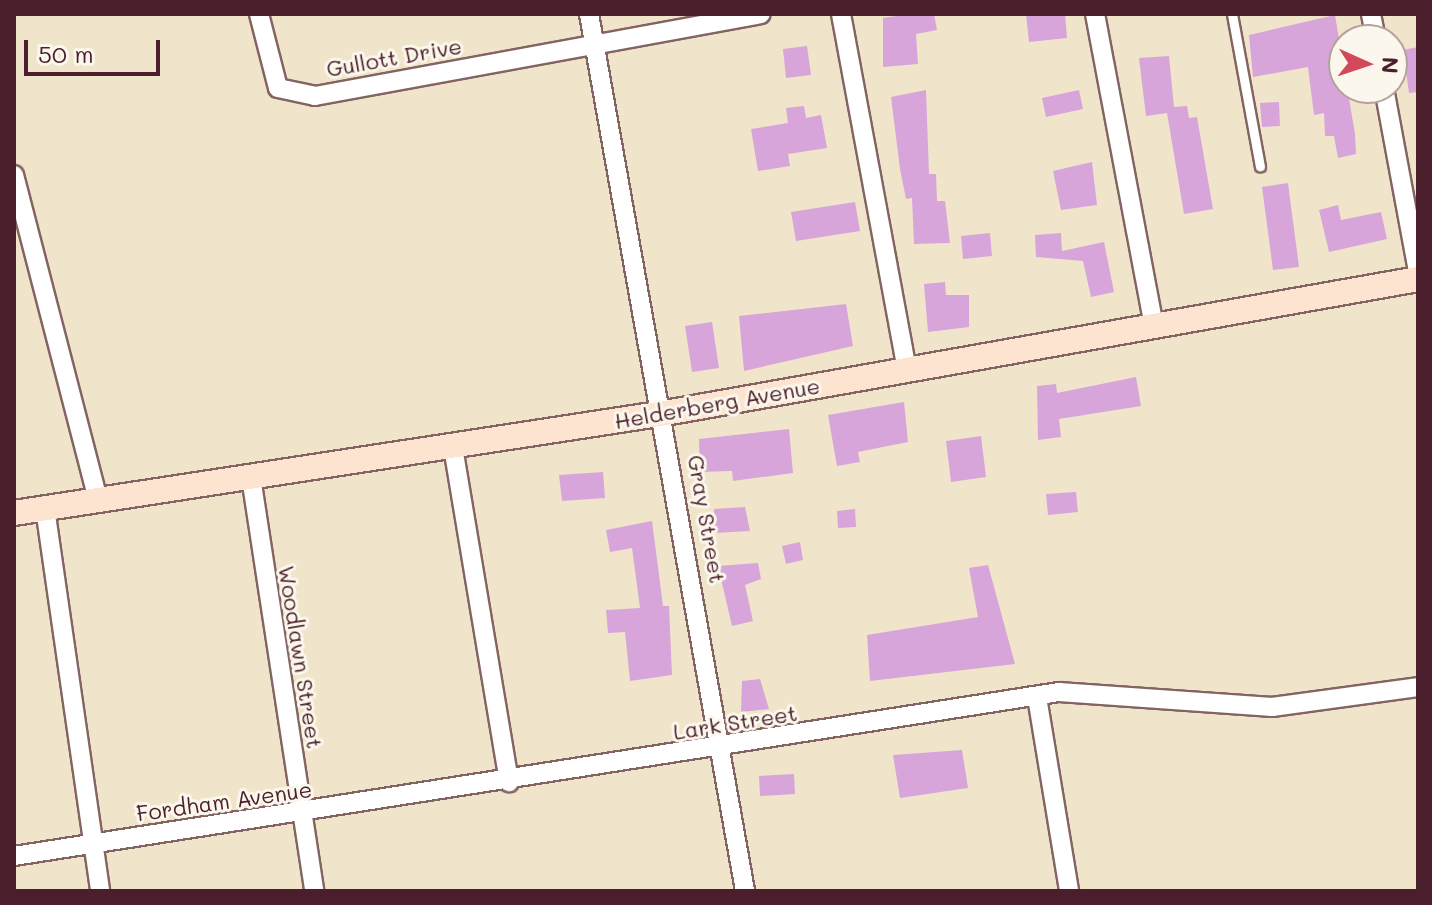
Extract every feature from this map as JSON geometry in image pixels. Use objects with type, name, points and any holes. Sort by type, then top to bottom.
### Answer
[{"type":"street","name":"Gullott Drive","points":[[259,14],[271,74],[278,88],[294,95],[595,45]]},
{"type":"street","name":"Gray Street","points":[[589,14],[665,413],[745,891]]},
{"type":"street","points":[[595,45],[761,14]]},
{"type":"street","points":[[841,14],[907,369]]},
{"type":"street","points":[[1095,14],[1154,325]]},
{"type":"street","points":[[1387,104],[1418,271]]},
{"type":"street","points":[[14,175],[98,500]]},
{"type":"street","name":"Helderberg Avenue","points":[[14,513],[665,413],[1418,279]]},
{"type":"street","points":[[453,447],[509,782]]},
{"type":"street","name":"Woodlawn Street","points":[[251,477],[314,891]]},
{"type":"street","points":[[45,508],[100,891]]},
{"type":"street","name":"Lark Street","points":[[441,793],[1037,697],[1090,693],[1272,707],[1418,687]]},
{"type":"street","points":[[1037,697],[1069,891]]},
{"type":"street","name":"Fordham Avenue","points":[[14,856],[441,793]]},
{"type":"lane","points":[[1232,14],[1260,166]]},
{"type":"building","points":[[934,14],[937,30],[916,34],[918,64],[883,67],[883,18]]},
{"type":"building","points":[[1026,14],[1065,14],[1067,38],[1029,42]]},
{"type":"building","points":[[1335,15],[1337,24],[1328,24],[1328,104],[1350,104],[1356,154],[1338,158],[1334,136],[1325,136],[1324,113],[1314,115],[1308,67],[1253,77],[1249,35]]},
{"type":"building","points":[[807,46],[811,75],[786,78],[783,49]]},
{"type":"building","points":[[1418,47],[1418,92],[1409,93],[1408,49]]},
{"type":"building","points":[[1169,56],[1174,107],[1187,106],[1189,118],[1197,117],[1213,209],[1184,214],[1167,113],[1146,116],[1139,58]]},
{"type":"building","points":[[926,90],[929,174],[936,174],[937,201],[945,201],[950,243],[914,244],[912,198],[906,199],[900,169],[891,97]]},
{"type":"building","points":[[1079,90],[1083,109],[1046,117],[1042,98]]},
{"type":"building","points":[[1279,102],[1280,126],[1262,127],[1260,103]]},
{"type":"building","points":[[804,106],[806,118],[821,115],[827,148],[788,154],[790,166],[758,171],[751,129],[788,123],[786,108]]},
{"type":"building","points":[[1092,162],[1097,205],[1061,210],[1053,171]]},
{"type":"building","points":[[1288,183],[1299,267],[1273,270],[1262,187]]},
{"type":"building","points":[[855,202],[860,231],[796,241],[791,212]]},
{"type":"building","points":[[1338,205],[1341,220],[1381,212],[1387,239],[1329,252],[1319,210]]},
{"type":"building","points":[[990,233],[992,256],[963,259],[961,236]]},
{"type":"building","points":[[1061,233],[1062,251],[1104,242],[1114,292],[1091,297],[1083,261],[1036,257],[1035,235]]},
{"type":"building","points":[[945,282],[946,295],[969,295],[969,327],[928,332],[924,284]]},
{"type":"building","points":[[846,304],[853,346],[744,371],[739,316]]},
{"type":"building","points":[[712,322],[719,368],[692,372],[685,326]]},
{"type":"building","points":[[1136,377],[1141,406],[1059,419],[1061,437],[1038,440],[1037,386],[1056,384],[1057,393]]},
{"type":"building","points":[[904,402],[908,442],[858,452],[860,462],[837,466],[828,415]]},
{"type":"building","points":[[789,429],[793,473],[733,481],[732,471],[700,472],[699,439]]},
{"type":"building","points":[[981,436],[986,477],[951,482],[946,441]]},
{"type":"building","points":[[603,472],[605,498],[562,501],[559,475]]},
{"type":"building","points":[[1076,492],[1078,512],[1048,515],[1046,494]]},
{"type":"building","points":[[745,507],[750,531],[715,533],[714,509]]},
{"type":"building","points":[[855,509],[856,527],[838,528],[837,511]]},
{"type":"building","points":[[652,521],[663,606],[669,606],[672,675],[630,681],[625,632],[608,633],[606,610],[640,608],[632,548],[610,552],[606,530]]},
{"type":"building","points":[[800,542],[803,560],[786,564],[782,546]]},
{"type":"building","points":[[758,563],[761,579],[745,585],[753,621],[732,626],[718,566]]},
{"type":"building","points":[[988,565],[1015,664],[870,681],[867,635],[978,617],[969,568]]},
{"type":"building","points":[[760,679],[769,709],[741,712],[742,681]]},
{"type":"building","points":[[962,750],[968,788],[900,798],[893,755]]},
{"type":"building","points":[[794,774],[795,794],[760,796],[759,776]]},
{"type":"waterway","points":[[1244,891],[1262,891]]}]
